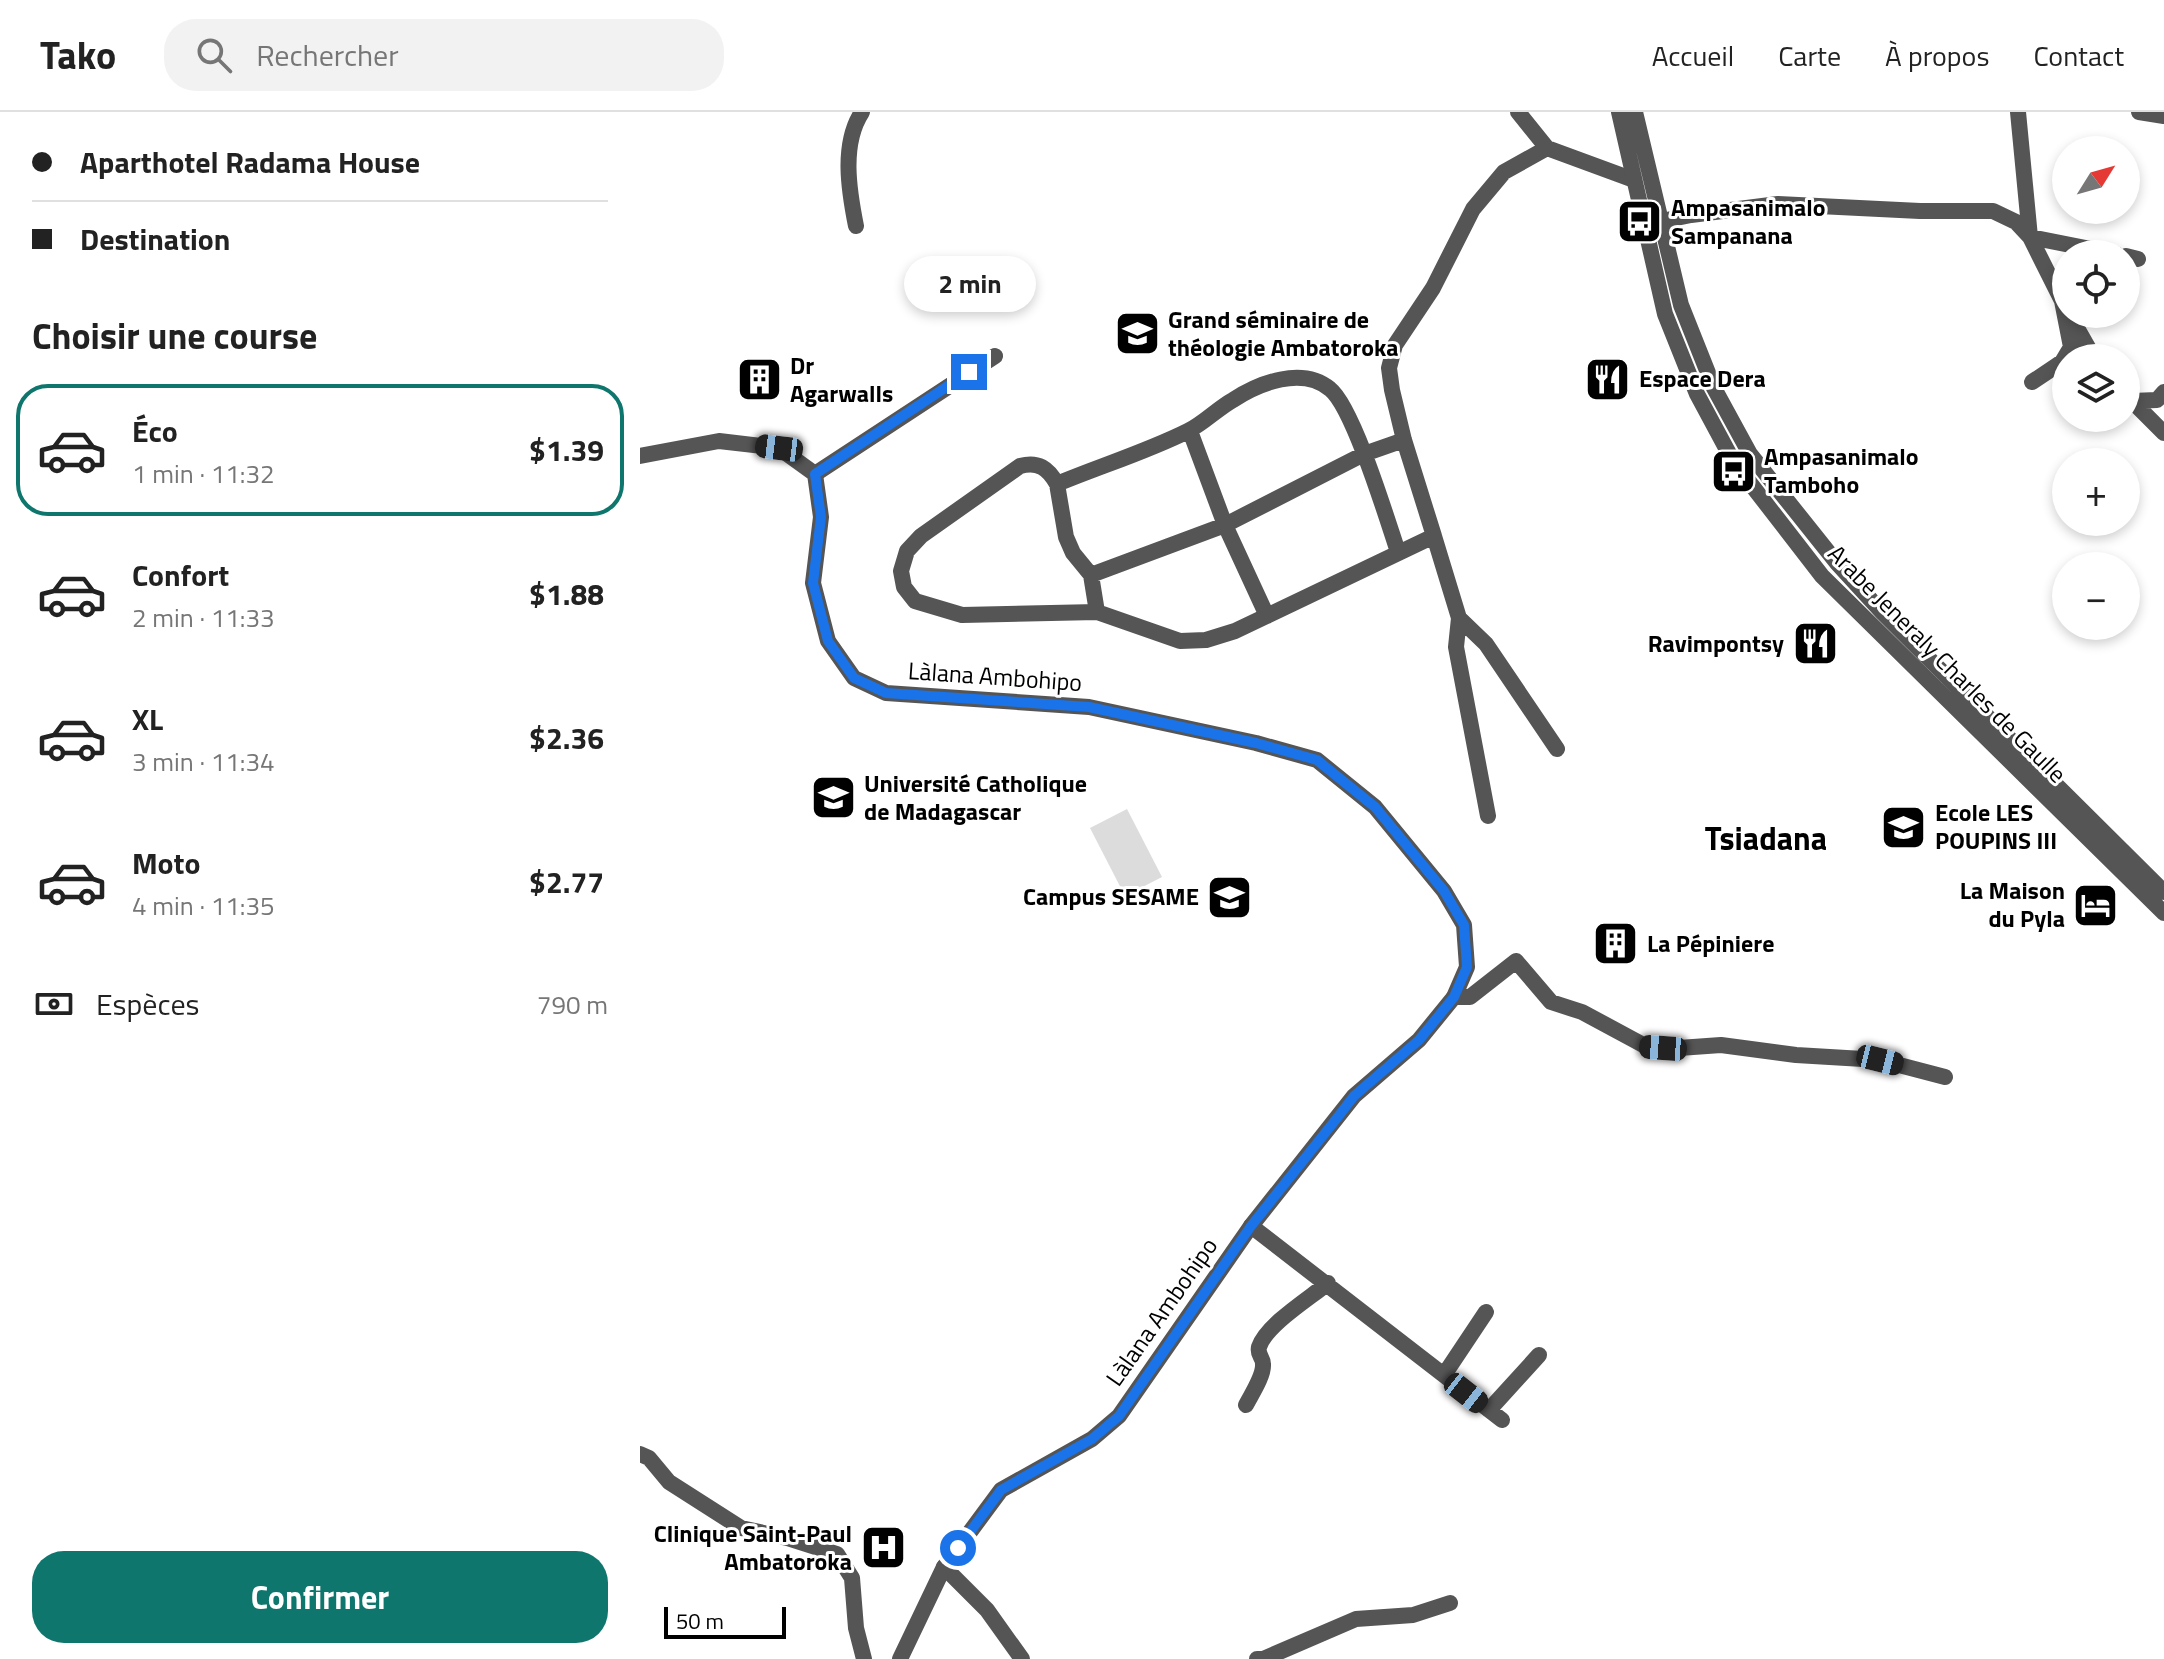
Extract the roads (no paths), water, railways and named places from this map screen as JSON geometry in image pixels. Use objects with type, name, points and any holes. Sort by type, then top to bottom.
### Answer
[{"type":"street","points":[[856,226],[848,189],[851,143],[856,121],[862,112]]},
{"type":"street","points":[[1518,112],[1547,148],[1634,180]]},
{"type":"street","name":"Arabe Jeneraly Charles de Gaulle","points":[[1619,112],[1665,314],[1697,394],[1733,461],[1822,576],[2164,913]]},
{"type":"street","name":"Arabe Jeneraly Charles de Gaulle","points":[[1635,112],[1681,305],[1714,388],[1750,454],[1837,563],[1882,612],[2164,892]]},
{"type":"street","points":[[2018,112],[2030,237]]},
{"type":"street","points":[[2139,112],[2164,116]]},
{"type":"street","points":[[1488,816],[1456,647],[1459,618],[1404,440],[1389,368],[1395,345],[1433,288],[1473,209],[1504,172],[1547,148]]},
{"type":"street","points":[[1643,226],[1662,220],[1778,204],[1993,211],[2016,222],[2030,237],[2052,280]]},
{"type":"street","points":[[2030,237],[2052,241]]},
{"type":"street","points":[[2032,382],[2062,362],[2071,347],[2069,328]]},
{"type":"street","points":[[640,456],[719,441],[779,448],[815,474],[995,356]]},
{"type":"street","points":[[1057,484],[1190,431],[1233,399],[1261,386],[1290,377],[1304,378],[1331,389],[1341,404],[1364,454],[1398,552]]},
{"type":"street","points":[[2140,399],[2157,400],[2164,392]]},
{"type":"street","points":[[2140,410],[2164,433]]},
{"type":"street","points":[[1190,431],[1225,525],[1267,616]]},
{"type":"street","points":[[1091,575],[1225,525],[1364,454],[1404,440]]},
{"type":"street","points":[[1097,612],[1091,575],[1073,553],[1066,537],[1057,484],[1042,466],[1032,463],[1020,466],[921,536],[907,551],[901,571],[904,587],[915,601],[962,615],[1097,612],[1180,641],[1206,640],[1267,616],[1434,536]]},
{"type":"street","name":"Làlana Ambohipo","points":[[815,474],[821,517],[813,583],[828,641],[854,678],[886,693],[1089,707],[1256,743],[1317,760],[1375,807],[1444,891],[1464,925],[1467,967],[1454,997],[1419,1040],[1354,1096],[1251,1226],[1119,1416],[1092,1439],[1001,1490],[944,1567],[900,1659]]},
{"type":"street","points":[[1459,618],[1486,644],[1557,749]]},
{"type":"street","points":[[1454,997],[1470,997],[1516,961],[1551,1002],[1582,1012],[1647,1047],[1721,1045],[1796,1055],[1880,1060],[1945,1077]]},
{"type":"street","points":[[1251,1226],[1495,1415],[1539,1355]]},
{"type":"street","points":[[1246,1405],[1263,1369],[1258,1353],[1260,1343],[1271,1329],[1328,1283]]},
{"type":"street","points":[[1444,1375],[1486,1312]]},
{"type":"street","points":[[640,1454],[649,1458],[669,1482],[741,1528],[837,1554],[852,1578],[856,1628],[864,1659]]},
{"type":"street","points":[[944,1567],[987,1610],[1022,1659]]},
{"type":"street","points":[[1257,1659],[1356,1619],[1413,1615],[1450,1603]]},
{"type":"place","name":"Ampasanimalo Sampanana","points":[[1640,222]]},
{"type":"place","name":"Grand séminaire de théologie Ambatoroka","points":[[1137,334]]},
{"type":"place","name":"Espace Dera","points":[[1608,379]]},
{"type":"place","name":"Dr Agarwalls","points":[[759,380]]},
{"type":"place","name":"Ampasanimalo Tamboho","points":[[1733,471]]},
{"type":"place","name":"Ravimpontsy","points":[[1815,644]]},
{"type":"place","name":"Université Catholique de Madagascar","points":[[833,798]]},
{"type":"place","name":"Ecole LES POUPINS III","points":[[1904,827]]},
{"type":"place","name":"Campus SESAME","points":[[1230,897]]},
{"type":"place","name":"La Maison du Pyla","points":[[2096,905]]},
{"type":"place","name":"La Pépiniere","points":[[1616,944]]},
{"type":"place","name":"Clinique Saint-Paul Ambatoroka","points":[[883,1548]]},
{"type":"district","name":"Tsiadana","points":[[1766,839]]}]
